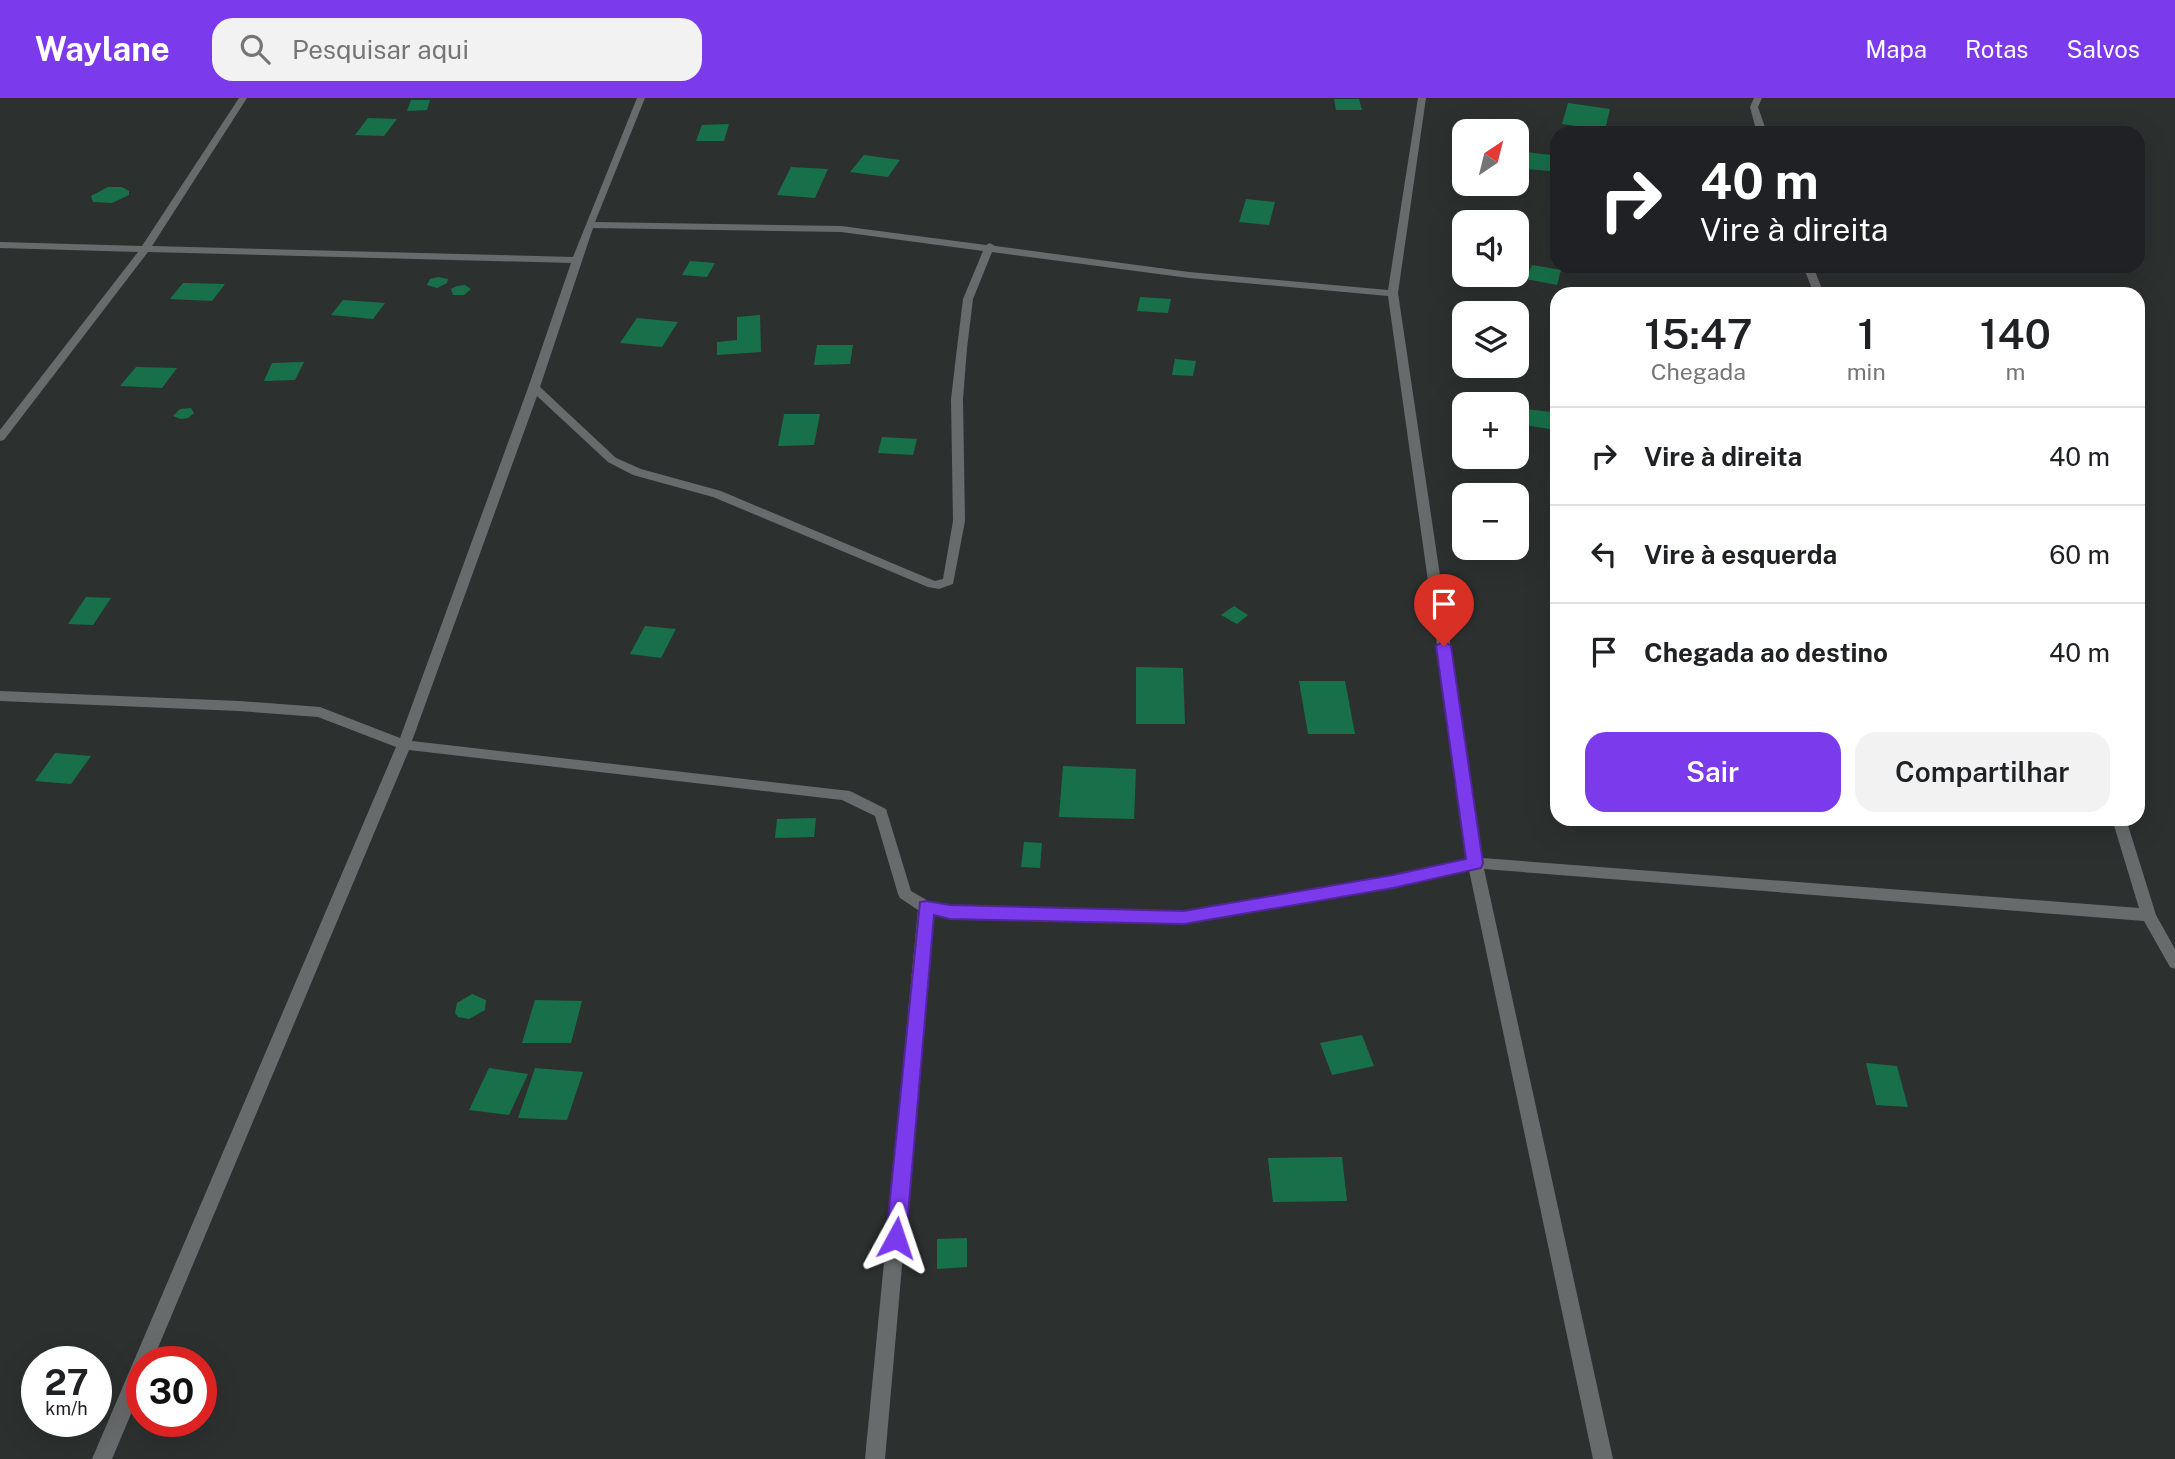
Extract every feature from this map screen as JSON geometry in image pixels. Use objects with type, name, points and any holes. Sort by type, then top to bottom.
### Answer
[{"type":"street","points":[[0,438],[145,249],[243,98]]},
{"type":"street","points":[[151,1346],[404,745],[534,388],[589,225],[641,98]]},
{"type":"street","points":[[1422,98],[1393,293],[1475,863],[1603,1459]]},
{"type":"street","points":[[1758,98],[1754,107],[1760,126]]},
{"type":"street","points":[[589,225],[841,229],[990,246],[1189,275],[1393,293]]},
{"type":"street","points":[[0,244],[579,260]]},
{"type":"street","points":[[534,388],[612,460],[636,471],[717,494],[921,580],[936,586],[943,585],[949,581],[959,521],[957,399],[968,299],[990,246]]},
{"type":"street","points":[[0,696],[320,712],[404,745],[845,794],[881,813],[905,894],[926,907],[950,912],[1184,917],[1393,881],[1475,863],[2149,915]]},
{"type":"street","points":[[2121,826],[2149,915],[2175,963]]},
{"type":"street","points":[[876,1459],[926,907]]},
{"type":"street","points":[[102,1459],[126,1403]]},
{"type":"building","points":[[1334,99],[1359,99],[1362,110],[1336,110]]},
{"type":"building","points":[[411,100],[430,100],[427,110],[407,111]]},
{"type":"building","points":[[1568,103],[1610,109],[1606,126],[1562,124]]},
{"type":"building","points":[[368,118],[397,119],[384,136],[355,135]]},
{"type":"building","points":[[729,124],[724,141],[696,141],[702,125]]},
{"type":"building","points":[[1530,152],[1550,155],[1550,171],[1530,169]]},
{"type":"building","points":[[864,155],[900,160],[888,177],[850,172]]},
{"type":"building","points":[[791,167],[828,169],[815,198],[777,195]]},
{"type":"building","points":[[108,187],[122,187],[129,191],[129,195],[112,203],[93,202],[91,196]]},
{"type":"building","points":[[1246,199],[1275,202],[1269,225],[1239,222]]},
{"type":"building","points":[[690,261],[715,263],[707,277],[682,275]]},
{"type":"building","points":[[1532,265],[1550,268],[1550,273],[1560,273],[1557,285],[1529,280]]},
{"type":"building","points":[[430,279],[448,279],[447,283],[437,288],[427,285]]},
{"type":"building","points":[[183,283],[225,284],[212,301],[170,299]]},
{"type":"building","points":[[465,285],[471,289],[464,295],[453,295],[451,289]]},
{"type":"building","points":[[1140,297],[1171,299],[1168,313],[1137,311]]},
{"type":"building","points":[[343,300],[385,303],[373,319],[331,315]]},
{"type":"building","points":[[760,315],[761,352],[717,355],[717,342],[737,340],[737,317]]},
{"type":"building","points":[[637,318],[678,322],[662,347],[620,343]]},
{"type":"building","points":[[817,345],[853,345],[850,364],[814,365]]},
{"type":"building","points":[[1175,359],[1196,361],[1193,376],[1172,375]]},
{"type":"building","points":[[304,362],[295,380],[264,381],[272,363]]},
{"type":"building","points":[[136,367],[177,368],[162,388],[120,386]]},
{"type":"building","points":[[191,408],[194,413],[188,418],[173,416],[180,409]]},
{"type":"building","points":[[1529,409],[1550,412],[1550,429],[1529,426]]},
{"type":"building","points":[[784,414],[820,414],[814,445],[778,446]]},
{"type":"building","points":[[882,437],[917,439],[913,455],[878,453]]},
{"type":"building","points":[[86,597],[111,598],[93,625],[68,624]]},
{"type":"building","points":[[1234,606],[1248,615],[1237,624],[1221,615]]},
{"type":"building","points":[[645,626],[676,629],[661,658],[630,654]]},
{"type":"building","points":[[1136,667],[1183,668],[1185,724],[1136,724]]},
{"type":"building","points":[[1299,681],[1345,681],[1355,734],[1308,734]]},
{"type":"building","points":[[55,753],[91,756],[71,784],[35,781]]},
{"type":"building","points":[[1063,766],[1136,769],[1134,819],[1059,817]]},
{"type":"building","points":[[816,818],[814,837],[775,838],[777,819]]},
{"type":"building","points":[[1024,842],[1042,843],[1040,868],[1021,867]]},
{"type":"building","points":[[472,994],[486,1000],[485,1010],[469,1019],[458,1017],[455,1013],[457,1003]]},
{"type":"building","points":[[535,1000],[582,1001],[571,1043],[522,1043]]},
{"type":"building","points":[[1362,1035],[1374,1066],[1332,1075],[1320,1043]]},
{"type":"building","points":[[1866,1063],[1897,1066],[1908,1107],[1876,1105]]},
{"type":"building","points":[[489,1068],[528,1074],[509,1115],[469,1110]]},
{"type":"building","points":[[535,1068],[583,1072],[567,1120],[518,1118]]},
{"type":"building","points":[[1342,1157],[1347,1201],[1273,1202],[1268,1158]]},
{"type":"building","points":[[967,1238],[967,1267],[937,1269],[937,1239]]},
{"type":"route","points":[[896,1238],[926,907],[950,912],[1184,917],[1393,881],[1475,863],[1444,646]]}]
